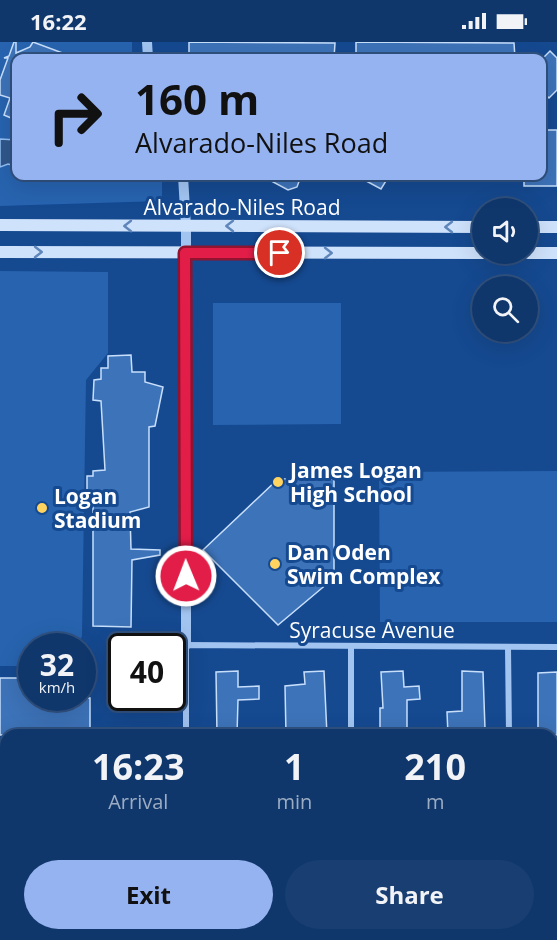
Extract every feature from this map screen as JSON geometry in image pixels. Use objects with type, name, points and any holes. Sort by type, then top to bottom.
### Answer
[{"type":"main road","name":"Alvarado-Niles Road","points":[[0,225],[472,227]]},
{"type":"main road","points":[[538,227],[557,227]]},
{"type":"main road","points":[[0,252],[472,253]]},
{"type":"main road","points":[[538,253],[557,253]]},
{"type":"street","points":[[183,180],[186,226],[186,633]]},
{"type":"street","name":"Syracuse Avenue","points":[[186,645],[557,647]]},
{"type":"street","points":[[351,647],[351,729]]},
{"type":"street","points":[[508,647],[508,729]]},
{"type":"street","points":[[186,711],[186,729]]},
{"type":"shaded area","points":[[0,42],[132,42],[132,54],[12,54],[12,180],[162,180],[162,201],[0,206]]},
{"type":"shaded area","points":[[0,139],[12,140],[12,165],[0,167]]},
{"type":"shaded area","name":"Logan Stadium","points":[[0,271],[108,272],[108,353],[86,380],[82,633],[18,633],[18,666],[0,666]]},
{"type":"shaded area","points":[[213,303],[341,303],[341,424],[213,425]]},
{"type":"shaded area","points":[[557,471],[557,622],[380,622],[379,472]]},
{"type":"building","points":[[14,42],[16,42],[16,53],[30,47],[33,42],[65,54],[12,54],[12,118],[4,115],[10,98],[0,95],[0,80],[8,58],[4,58],[9,56]]},
{"type":"building","points":[[189,42],[335,43],[334,54],[189,54]]},
{"type":"building","points":[[356,42],[514,43],[515,54],[356,54]]},
{"type":"building","points":[[550,51],[557,58],[557,90],[549,98],[546,95],[546,55]]},
{"type":"building","points":[[546,130],[557,130],[557,186],[524,186],[524,180],[546,180]]},
{"type":"building","points":[[269,180],[300,180],[297,187],[288,190]]},
{"type":"building","points":[[364,180],[387,180],[381,189]]},
{"type":"building","points":[[131,355],[132,372],[145,372],[145,382],[163,387],[155,426],[149,427],[149,507],[130,512],[131,549],[160,550],[160,555],[132,560],[131,627],[93,626],[93,496],[87,496],[87,476],[93,476],[93,471],[105,470],[101,401],[93,400],[94,380],[101,379],[101,368],[108,368],[108,356]]},
{"type":"building","name":"Dan Oden Swim Complex","points":[[278,479],[334,479],[334,578],[278,625],[203,550]]},
{"type":"building","points":[[238,671],[238,687],[259,686],[259,699],[238,700],[237,729],[217,729],[216,672]]},
{"type":"building","points":[[324,671],[327,729],[286,729],[285,686],[305,684],[304,672]]},
{"type":"building","points":[[403,671],[404,687],[419,686],[420,699],[407,700],[407,729],[380,729],[380,708],[383,708],[381,672]]},
{"type":"building","points":[[462,671],[483,672],[485,729],[448,729],[447,712],[462,711]]},
{"type":"building","points":[[557,672],[557,729],[538,729],[538,673]]},
{"type":"building","points":[[0,678],[18,678],[18,711],[90,711],[90,729],[0,729]]},
{"type":"place","name":"James Logan High School","points":[[278,482]]},
{"type":"place","name":"Logan Stadium","points":[[42,508]]},
{"type":"place","name":"Dan Oden Swim Complex","points":[[275,564]]},
{"type":"route","points":[[186,576],[185,253],[280,253]]}]
